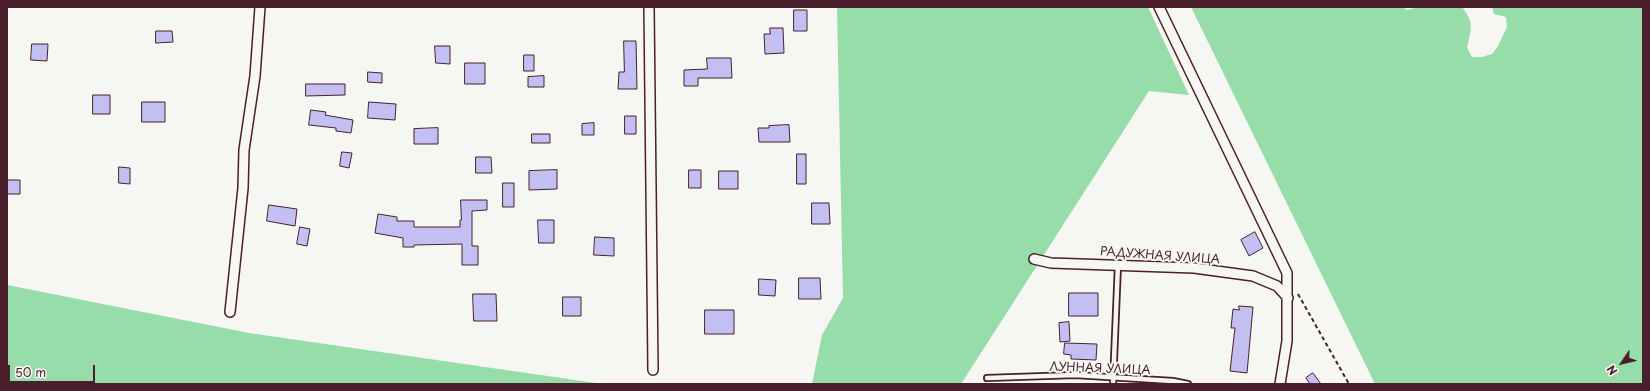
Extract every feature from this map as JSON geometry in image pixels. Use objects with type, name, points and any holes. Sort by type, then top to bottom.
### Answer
[{"type":"street","points":[[230,312],[243,188],[244,150],[255,76],[260,7]]},
{"type":"street","points":[[648,7],[652,370]]},
{"type":"street","points":[[1159,7],[1287,273],[1287,341],[1280,384]]},
{"type":"street","name":"РАДУЖНАЯ УЛИЦА","points":[[1034,259],[1051,263],[1118,264],[1194,268],[1253,276],[1277,286],[1288,298]]},
{"type":"lane","points":[[1113,384],[1118,264]]},
{"type":"lane","name":"ЛУННАЯ УЛИЦА","points":[[987,378],[1075,375],[1173,381],[1188,384]]},
{"type":"path","points":[[1298,293],[1349,384]]},
{"type":"green space","points":[[837,7],[1148,7],[1189,95],[1149,91],[961,384],[812,384],[822,335],[843,298]]},
{"type":"green space","points":[[1191,7],[1402,7],[1407,10],[1419,7],[1462,7],[1469,18],[1471,26],[1467,48],[1472,57],[1482,57],[1492,54],[1498,46],[1507,27],[1506,17],[1494,14],[1492,7],[1643,7],[1643,384],[1375,384]]},
{"type":"green space","points":[[7,285],[249,333],[603,384],[7,384]]},
{"type":"building","points":[[794,10],[807,10],[807,31],[794,31]]},
{"type":"building","points":[[770,28],[783,28],[784,53],[765,54],[764,34],[770,34]]},
{"type":"building","points":[[156,31],[172,31],[173,42],[156,43]]},
{"type":"building","points":[[624,41],[636,41],[637,89],[618,89],[619,72],[624,72]]},
{"type":"building","points":[[32,44],[48,44],[47,61],[31,60]]},
{"type":"building","points":[[435,46],[450,46],[450,64],[436,63]]},
{"type":"building","points":[[524,55],[534,55],[534,71],[524,71]]},
{"type":"building","points":[[707,58],[731,58],[732,78],[698,78],[698,86],[684,86],[684,70],[707,69]]},
{"type":"building","points":[[465,63],[485,63],[485,84],[465,84]]},
{"type":"building","points":[[368,72],[382,73],[382,83],[368,82]]},
{"type":"building","points":[[544,76],[544,87],[528,87],[528,77]]},
{"type":"building","points":[[306,84],[345,84],[345,95],[306,96]]},
{"type":"building","points":[[93,95],[110,95],[110,114],[93,114]]},
{"type":"building","points":[[142,102],[165,102],[165,122],[142,122]]},
{"type":"building","points":[[369,102],[396,104],[395,120],[368,118]]},
{"type":"building","points":[[311,110],[326,112],[325,115],[353,120],[351,133],[336,131],[336,128],[309,125]]},
{"type":"building","points":[[625,116],[636,116],[636,134],[625,134]]},
{"type":"building","points":[[594,123],[594,135],[582,135],[582,124]]},
{"type":"building","points":[[789,125],[790,142],[759,142],[758,128]]},
{"type":"building","points":[[438,128],[438,144],[414,144],[414,129]]},
{"type":"building","points":[[532,134],[550,134],[550,143],[532,143]]},
{"type":"building","points":[[342,152],[352,153],[349,168],[340,166]]},
{"type":"building","points":[[797,154],[806,154],[806,184],[797,184]]},
{"type":"building","points":[[476,157],[491,157],[492,173],[476,173]]},
{"type":"building","points":[[119,167],[130,168],[130,184],[119,183]]},
{"type":"building","points":[[557,170],[557,189],[529,190],[529,171]]},
{"type":"building","points":[[689,170],[701,170],[701,188],[689,188]]},
{"type":"building","points":[[719,171],[738,171],[738,189],[719,189]]},
{"type":"building","points":[[7,180],[20,180],[20,194],[7,194]]},
{"type":"building","points":[[503,183],[514,183],[514,207],[503,207]]},
{"type":"building","points":[[461,200],[487,200],[487,210],[472,211],[472,246],[478,246],[478,265],[462,265],[462,244],[414,245],[414,247],[403,247],[403,238],[375,233],[378,214],[397,217],[397,221],[414,221],[414,227],[460,227]]},
{"type":"building","points":[[812,203],[829,203],[830,224],[812,224]]},
{"type":"building","points":[[269,205],[297,209],[295,226],[267,221]]},
{"type":"building","points":[[538,220],[554,220],[554,243],[539,243]]},
{"type":"building","points":[[300,227],[310,229],[307,246],[297,244]]},
{"type":"building","points":[[1255,232],[1263,248],[1249,256],[1241,240]]},
{"type":"building","points":[[595,237],[614,238],[614,256],[594,255]]},
{"type":"building","points":[[799,278],[820,278],[821,299],[799,299]]},
{"type":"building","points":[[759,279],[776,280],[775,296],[759,295]]},
{"type":"building","points":[[1069,293],[1098,293],[1098,316],[1069,316]]},
{"type":"building","points":[[473,294],[496,294],[497,321],[474,321]]},
{"type":"building","points":[[563,297],[581,297],[581,316],[563,316]]},
{"type":"building","points":[[1239,306],[1253,307],[1247,373],[1230,371],[1235,328],[1231,328],[1233,309],[1239,310]]},
{"type":"building","points":[[705,310],[734,310],[734,334],[705,334]]},
{"type":"building","points":[[1069,322],[1070,341],[1060,342],[1059,323]]},
{"type":"building","points":[[1065,343],[1097,344],[1096,360],[1071,359],[1071,355],[1064,354]]},
{"type":"building","points":[[1313,373],[1321,384],[1310,384],[1306,378]]}]
